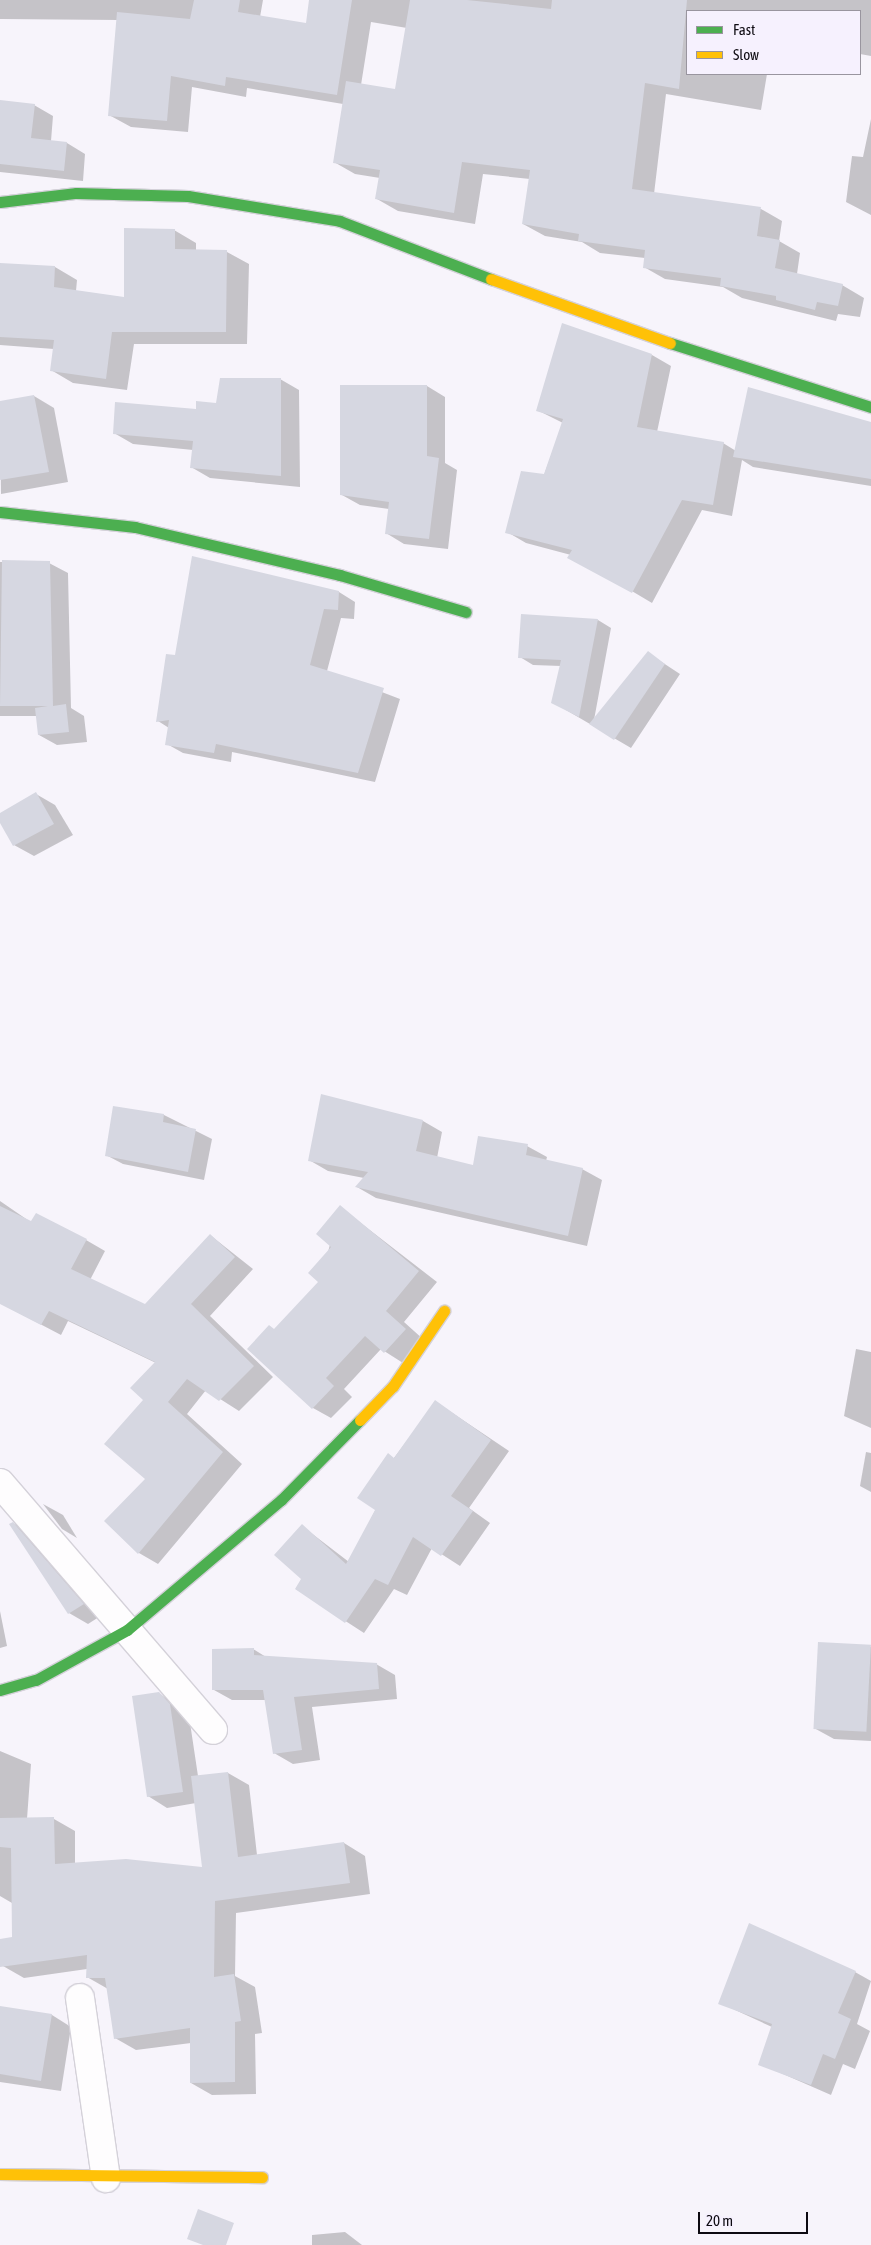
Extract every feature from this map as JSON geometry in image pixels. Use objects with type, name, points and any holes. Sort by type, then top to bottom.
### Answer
[{"type":"street","points":[[0,202],[76,193],[188,196],[340,221],[595,319],[871,407]]},
{"type":"street","points":[[0,512],[134,526],[340,575],[466,612]]},
{"type":"street","points":[[0,1690],[36,1680],[128,1630],[281,1500],[393,1386],[444,1311]]},
{"type":"street","points":[[0,1483],[213,1730]]},
{"type":"street","points":[[80,1998],[106,2178]]},
{"type":"street","points":[[0,2174],[106,2178],[262,2177]]},
{"type":"building","points":[[194,0],[240,0],[238,12],[306,23],[309,0],[352,0],[337,95],[226,77],[225,86],[171,76],[167,121],[108,116],[117,12],[190,19]]},
{"type":"building","points":[[410,0],[467,0],[551,9],[552,0],[687,0],[679,89],[645,83],[632,189],[761,207],[757,236],[780,240],[775,268],[843,284],[838,306],[817,302],[815,310],[776,300],[776,296],[720,286],[721,278],[643,268],[645,250],[578,241],[579,234],[522,224],[530,170],[462,162],[454,213],[375,199],[380,170],[333,163],[346,81],[395,89]]},
{"type":"building","points":[[0,100],[35,104],[31,138],[67,142],[64,171],[0,164]]},
{"type":"building","points":[[124,228],[175,229],[175,249],[227,250],[226,332],[112,332],[106,379],[50,371],[54,340],[0,337],[0,263],[55,266],[54,287],[124,297]]},
{"type":"building","points":[[562,323],[652,354],[637,427],[724,442],[713,505],[682,500],[632,593],[567,558],[572,550],[505,533],[521,471],[544,474],[563,419],[536,411]]},
{"type":"building","points":[[220,378],[281,378],[281,476],[190,468],[193,441],[113,434],[115,402],[196,409],[196,401],[216,403]]},
{"type":"building","points":[[340,385],[427,385],[427,456],[439,458],[429,539],[385,534],[389,502],[340,495]]},
{"type":"building","points":[[748,387],[871,422],[871,479],[733,457]]},
{"type":"building","points":[[34,395],[49,472],[0,480],[0,401]]},
{"type":"building","points":[[192,556],[339,591],[338,610],[324,609],[310,665],[384,688],[358,773],[216,744],[214,753],[165,745],[169,720],[156,722],[166,654],[175,655]]},
{"type":"building","points":[[2,560],[50,561],[53,706],[66,704],[69,732],[38,735],[35,708],[48,706],[0,706]]},
{"type":"building","points":[[521,614],[598,619],[579,717],[551,703],[561,660],[518,658]]},
{"type":"building","points":[[648,651],[665,664],[614,740],[589,724]]},
{"type":"building","points":[[36,792],[54,824],[13,846],[0,823],[0,813]]},
{"type":"building","points":[[321,1094],[423,1120],[416,1151],[473,1165],[478,1136],[528,1144],[526,1155],[583,1168],[568,1236],[355,1187],[368,1172],[308,1161]]},
{"type":"building","points":[[113,1106],[164,1114],[163,1122],[196,1129],[188,1172],[105,1156]]},
{"type":"building","points":[[340,1205],[419,1271],[386,1311],[406,1329],[384,1353],[365,1336],[326,1378],[334,1386],[312,1409],[247,1349],[269,1325],[274,1329],[318,1282],[308,1273],[331,1247],[316,1234]]},
{"type":"building","points":[[0,1206],[31,1221],[36,1213],[87,1239],[71,1269],[145,1304],[210,1234],[235,1257],[191,1304],[254,1366],[219,1401],[187,1379],[168,1402],[223,1452],[138,1554],[104,1521],[145,1479],[104,1444],[143,1400],[130,1388],[155,1362],[49,1311],[41,1325],[0,1304]]},
{"type":"building","points":[[435,1400],[491,1440],[451,1496],[473,1511],[441,1556],[413,1537],[388,1585],[375,1579],[345,1623],[295,1589],[301,1579],[274,1555],[302,1524],[346,1564],[375,1510],[357,1498],[388,1453],[394,1458]]},
{"type":"building","points":[[13,1522],[84,1604],[68,1614],[9,1524]]},
{"type":"building","points":[[818,1642],[871,1645],[866,1732],[813,1729]]},
{"type":"building","points":[[254,1648],[254,1655],[377,1663],[379,1689],[294,1697],[302,1750],[273,1754],[263,1690],[212,1690],[212,1649]]},
{"type":"building","points":[[159,1692],[170,1704],[183,1792],[147,1797],[132,1696]]},
{"type":"building","points":[[228,1772],[238,1857],[344,1842],[350,1883],[215,1901],[214,1977],[234,1974],[241,2021],[235,2022],[235,2082],[190,2083],[190,2028],[114,2039],[105,1978],[86,1978],[87,1955],[0,1967],[0,1939],[12,1937],[11,1848],[0,1847],[0,1818],[54,1817],[55,1864],[126,1859],[202,1867],[191,1776]]},
{"type":"building","points":[[749,1923],[856,1971],[838,2013],[851,2019],[835,2059],[823,2054],[811,2085],[758,2065],[772,2024],[718,2004]]},
{"type":"building","points":[[0,2006],[52,2014],[41,2081],[0,2074]]},
{"type":"building","points":[[198,2209],[234,2223],[226,2245],[203,2245],[187,2239]]},
{"type":"traffic: fast","points":[[0,202],[76,193],[188,196],[340,221],[491,279]]},
{"type":"traffic: fast","points":[[670,343],[871,407]]},
{"type":"traffic: fast","points":[[0,512],[135,527],[340,575],[466,612]]},
{"type":"traffic: fast","points":[[0,1690],[36,1680],[127,1630],[281,1500],[360,1420]]},
{"type":"traffic: slow","points":[[491,279],[670,343]]},
{"type":"traffic: slow","points":[[360,1420],[393,1386],[444,1311]]},
{"type":"traffic: slow","points":[[0,2174],[262,2177]]}]
